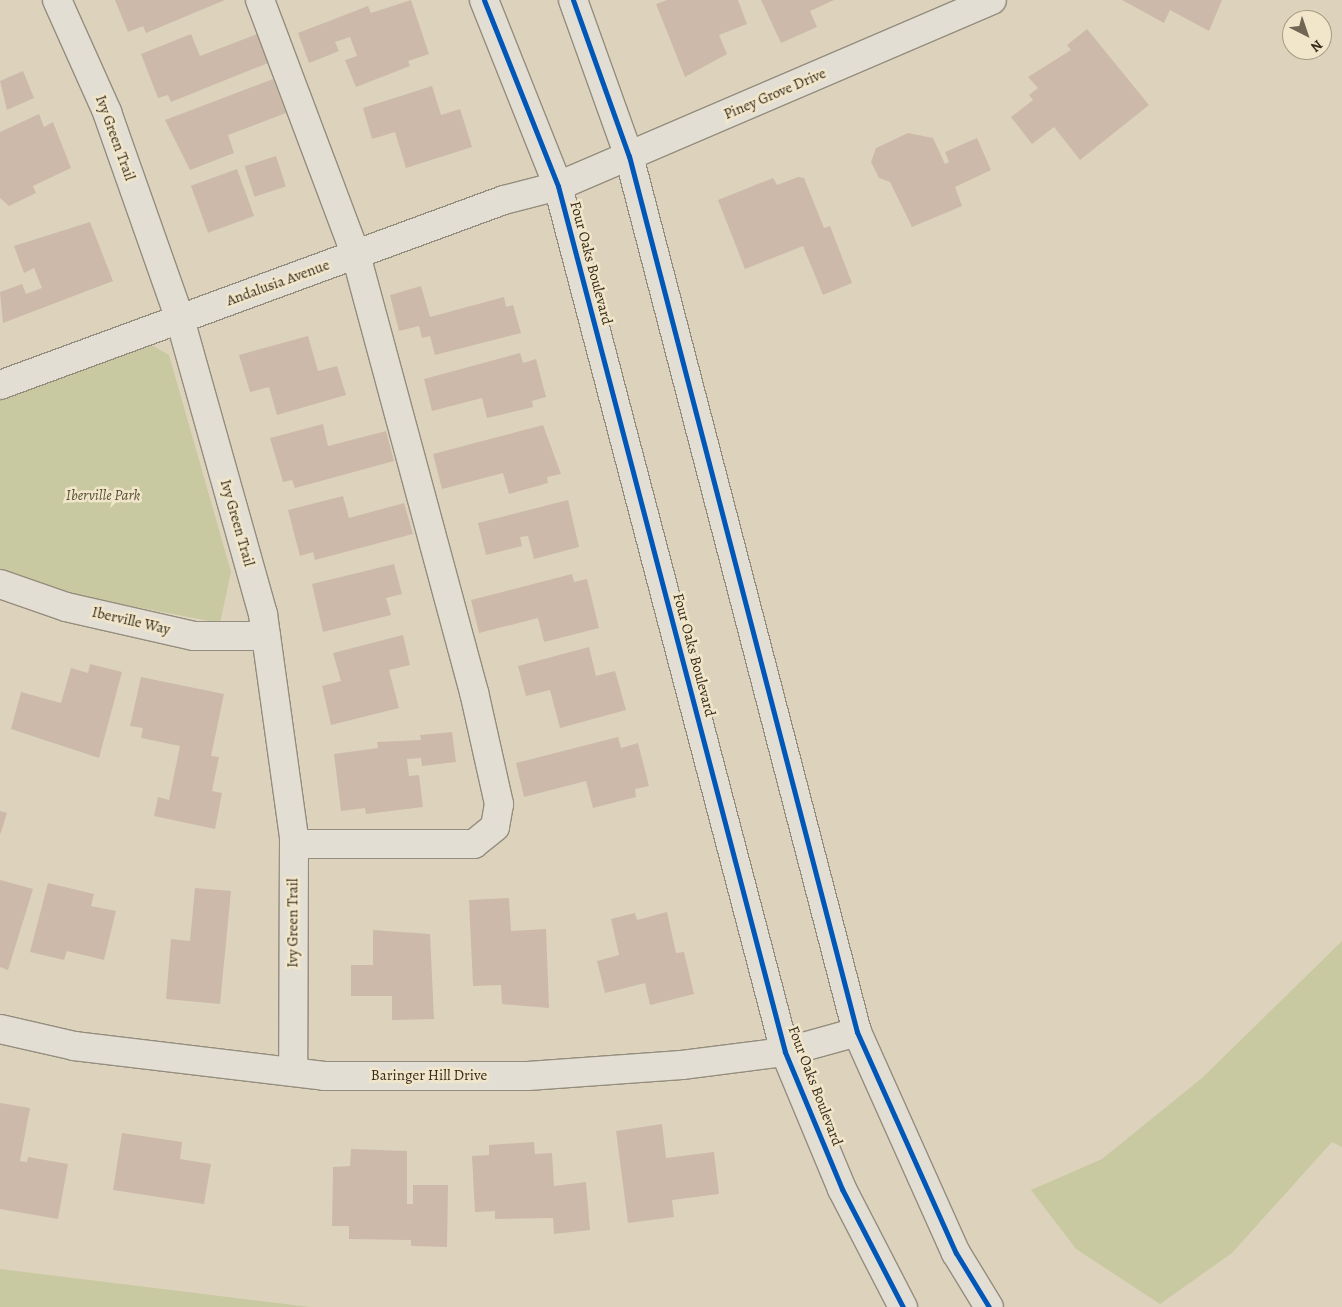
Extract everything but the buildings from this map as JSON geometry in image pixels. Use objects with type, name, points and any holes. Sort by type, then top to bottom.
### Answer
[{"type":"street","name":"Ivy Green Trail","points":[[57,0],[107,112],[180,319],[266,636],[294,844],[293,1072]]},
{"type":"street","points":[[260,0],[356,255],[492,764],[499,816],[490,835],[474,844],[294,844]]},
{"type":"street","name":"Four Oaks Boulevard","points":[[484,0],[558,186],[785,1052],[842,1189],[903,1307]]},
{"type":"street","points":[[574,0],[629,156],[857,1032],[956,1253],[989,1307]]},
{"type":"street","name":"Piney Grove Drive","points":[[558,186],[985,1]]},
{"type":"street","name":"Andalusia Avenue","points":[[0,385],[504,200],[558,186]]},
{"type":"street","name":"Iberville Way","points":[[0,584],[66,607],[194,636],[266,636]]},
{"type":"street","name":"Baringer Hill Drive","points":[[0,1029],[74,1046],[293,1072],[528,1076],[698,1064],[785,1052],[857,1032]]},
{"type":"green space","name":"Iberville Park","points":[[150,344],[169,355],[231,572],[220,623],[79,596],[0,571],[0,398]]},
{"type":"green space","points":[[1342,941],[1342,1147],[1332,1142],[1232,1253],[1160,1304],[1076,1249],[1031,1190],[1102,1159],[1202,1078]]},
{"type":"green space","points":[[0,1269],[310,1307],[0,1307]]},
{"type":"cycle path","points":[[484,0],[558,186],[785,1052],[842,1189],[903,1307]]},
{"type":"cycle path","points":[[573,0],[629,156],[857,1032],[956,1253],[989,1307]]}]
